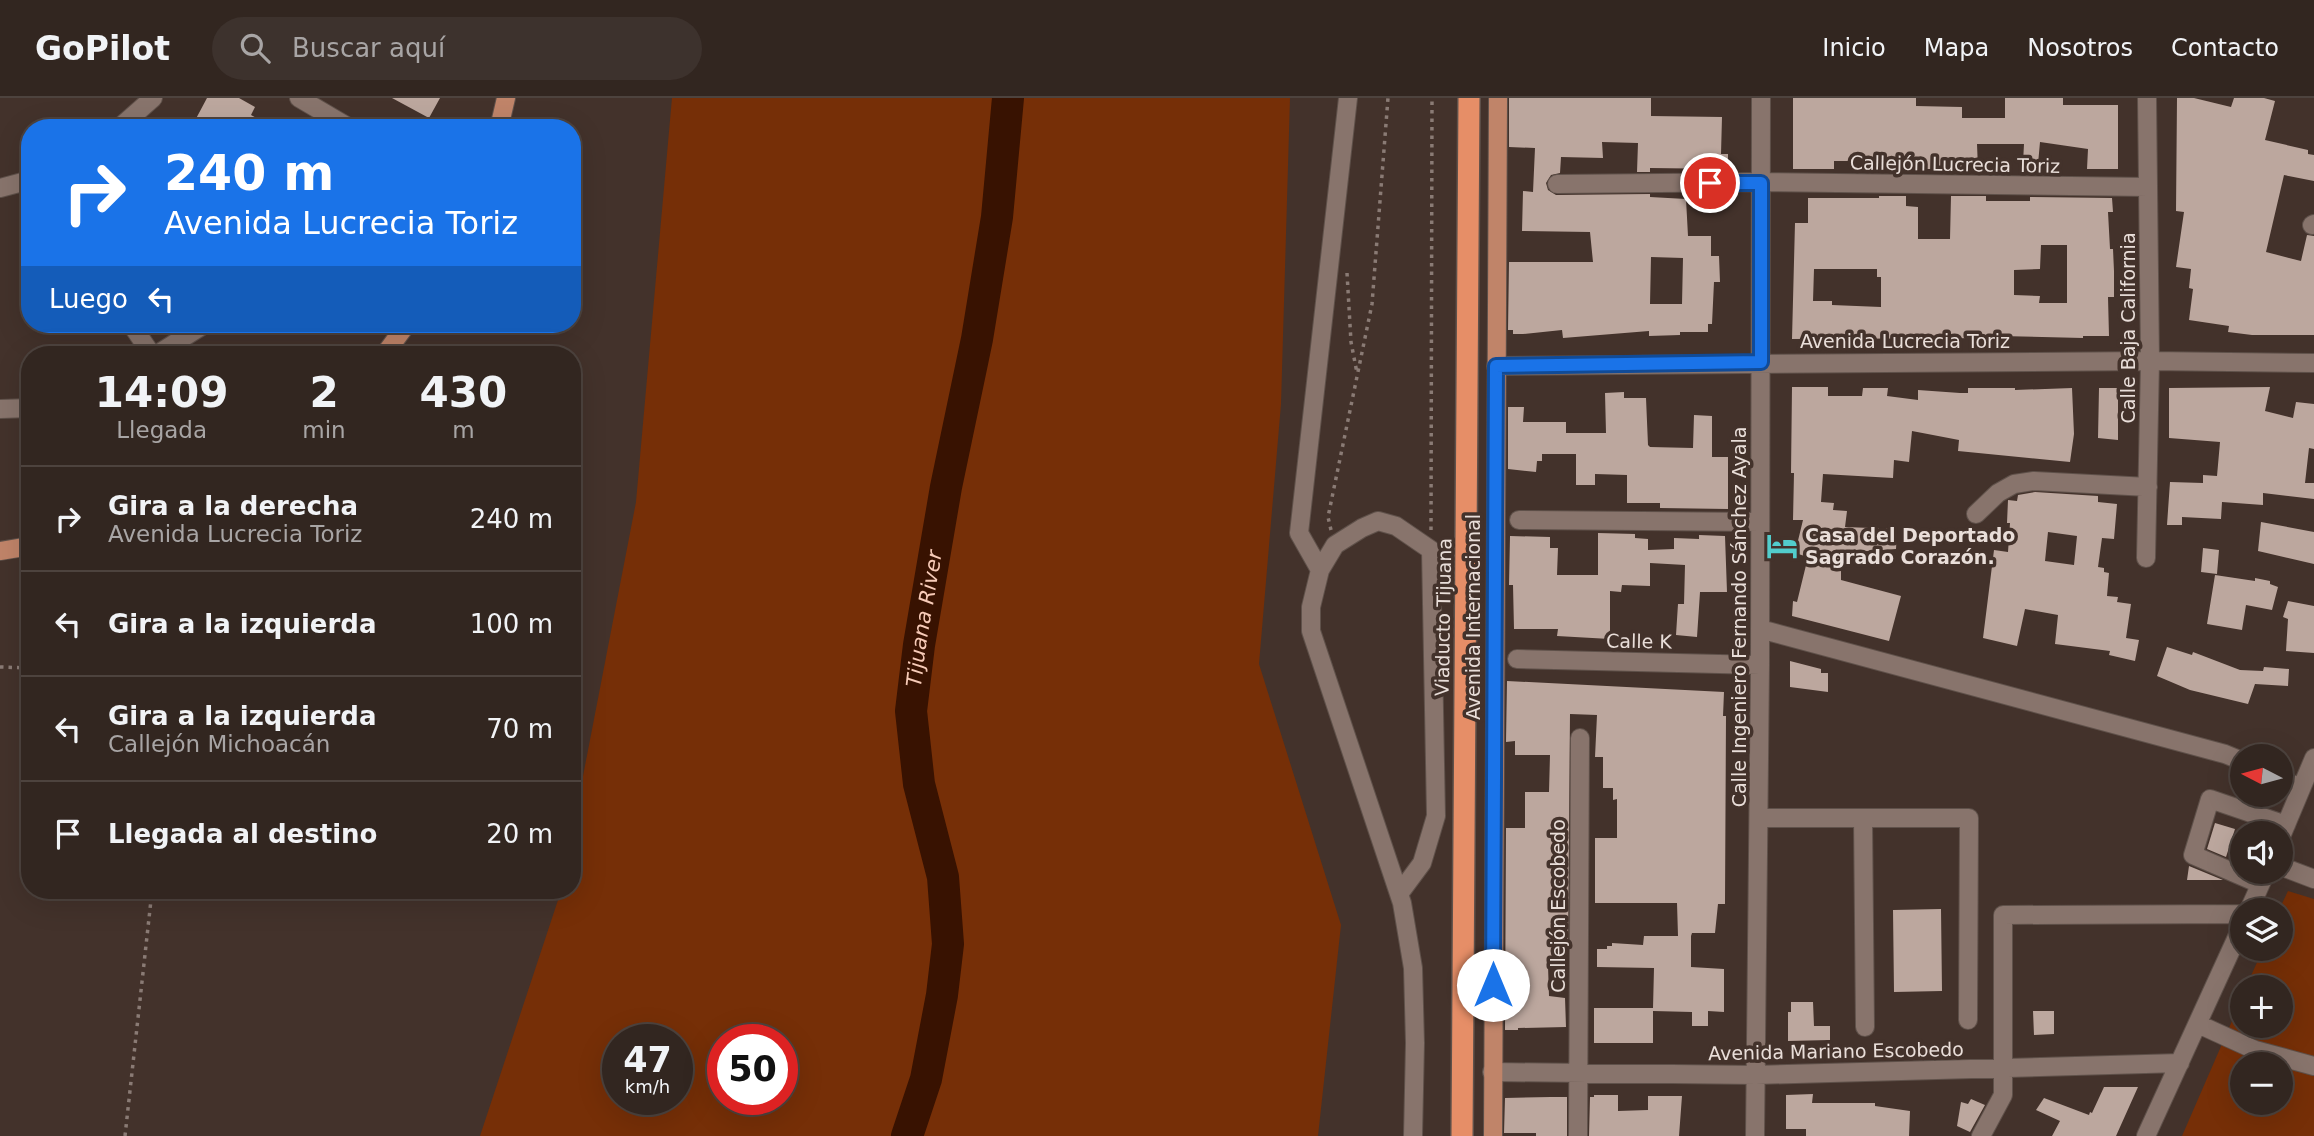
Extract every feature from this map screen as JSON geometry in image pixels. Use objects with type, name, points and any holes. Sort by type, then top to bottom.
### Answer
[{"type":"highway","name":"Avenida Internacional","points":[[1454,1136],[1459,98]]},
{"type":"highway","name":"Viaducto Tijuana","points":[[1462,1136],[1469,98]]},
{"type":"highway","name":"Avenida Internacional","points":[[1475,1136],[1478,98]]},
{"type":"highway","name":"Viaducto Tijuana","points":[[1469,1136],[1478,98]]},
{"type":"main road","points":[[501,119],[506,98]]},
{"type":"main road","name":"Avenida Internacional","points":[[1493,1136],[1498,98]]},
{"type":"main road","points":[[0,551],[21,548]]},
{"type":"street","points":[[129,119],[153,98]]},
{"type":"street","points":[[299,98],[335,119]]},
{"type":"street","points":[[1320,570],[1300,533],[1348,98]]},
{"type":"street","name":"Calle Ingeniero Fernando Sánchez Ayala","points":[[1755,1136],[1760,665],[1760,98]]},
{"type":"street","name":"Calle Baja California","points":[[2146,558],[2150,361],[2147,98]]},
{"type":"street","points":[[0,188],[21,182]]},
{"type":"street","name":"Callejón Lucrecia Toriz","points":[[1558,184],[2148,187]]},
{"type":"street","points":[[169,346],[190,333]]},
{"type":"street","name":"Avenida Lucrecia Toriz","points":[[1496,366],[1761,362],[2314,363]]},
{"type":"street","points":[[0,409],[21,408]]},
{"type":"street","points":[[1976,514],[1998,493],[2024,482],[2148,487]]},
{"type":"street","points":[[1519,520],[1760,522]]},
{"type":"street","points":[[1399,894],[1422,863],[1436,816],[1431,550],[1396,526],[1378,521],[1335,545],[1320,570],[1311,607],[1311,631],[1399,894],[1413,968],[1413,1132]]},
{"type":"street","points":[[1760,629],[2230,756]]},
{"type":"street","name":"Calle K","points":[[1517,659],[1760,665]]},
{"type":"street","name":"Callejón Escobedo","points":[[1578,1136],[1580,738]]},
{"type":"street","points":[[2288,821],[2314,758]]},
{"type":"street","points":[[2293,785],[2301,788]]},
{"type":"street","points":[[2230,867],[2193,855],[2210,799],[2259,821]]},
{"type":"street","points":[[1759,818],[1969,818],[1968,1020]]},
{"type":"street","points":[[1863,818],[1865,1027]]},
{"type":"street","points":[[2293,871],[2314,879]]},
{"type":"street","points":[[1982,1136],[2003,1095],[2003,915],[2230,914]]},
{"type":"street","points":[[2146,1136],[2230,952]]},
{"type":"street","points":[[2197,1024],[2255,1050],[2314,1066]]},
{"type":"street","name":"Avenida Mariano Escobedo","points":[[1492,1072],[1756,1075],[2180,1063]]},
{"type":"path","points":[[1335,545],[1328,517],[1372,304],[1388,98]]},
{"type":"path","points":[[1431,550],[1432,98]]},
{"type":"path","points":[[1347,268],[1351,342],[1357,375]]},
{"type":"path","points":[[0,667],[21,668]]},
{"type":"path","points":[[125,1136],[151,899]]},
{"type":"shaded area","points":[[672,98],[1290,98],[1281,404],[1259,664],[1341,925],[1318,1136],[480,1136],[558,899],[581,899],[581,786],[636,502]]},
{"type":"shaded area","points":[[2288,891],[2314,899],[2314,1136],[2182,1136],[2230,1026],[2230,1038],[2293,1038],[2293,975],[2251,975],[2258,961],[2293,961],[2293,898],[2285,898]]},
{"type":"building","points":[[207,98],[239,98],[255,107],[251,115],[258,119],[196,119]]},
{"type":"building","points":[[392,98],[440,98],[429,118]]},
{"type":"building","points":[[1509,98],[1651,98],[1651,116],[1722,117],[1721,154],[1728,154],[1728,169],[1650,168],[1650,172],[1637,172],[1638,143],[1602,142],[1603,158],[1561,157],[1560,173],[1551,175],[1546,183],[1548,190],[1556,195],[1650,194],[1650,197],[1686,199],[1688,236],[1711,236],[1711,256],[1719,256],[1720,282],[1714,282],[1712,324],[1708,324],[1708,332],[1649,336],[1649,331],[1563,338],[1562,330],[1513,334],[1513,330],[1508,330],[1509,262],[1593,262],[1590,232],[1522,231],[1523,191],[1533,192],[1535,148],[1509,147]],"holes":[[[1651,257],[1683,258],[1682,304],[1650,304]]]},
{"type":"building","points":[[1793,98],[1916,98],[1916,106],[1962,107],[1962,118],[2005,118],[2005,98],[2063,98],[2063,105],[2118,105],[2118,169],[2087,169],[2088,149],[2040,142],[2038,164],[2023,163],[2024,144],[1977,144],[1978,169],[1891,166],[1891,169],[1877,169],[1877,157],[1850,157],[1850,161],[1834,161],[1834,169],[1793,169]]},
{"type":"building","points":[[2177,98],[2194,98],[2231,107],[2234,98],[2264,98],[2275,101],[2265,140],[2308,150],[2308,154],[2314,155],[2314,181],[2284,175],[2266,252],[2301,261],[2307,235],[2314,236],[2314,335],[2252,335],[2228,332],[2229,326],[2189,320],[2193,289],[2189,288],[2191,269],[2176,267],[2184,212],[2176,211]]},
{"type":"building","points":[[1906,196],[1906,206],[1918,207],[1918,239],[1950,239],[1951,196],[1986,196],[1986,201],[2030,201],[2030,197],[2112,198],[2113,212],[2108,212],[2110,249],[2113,249],[2114,297],[2108,297],[2109,336],[1792,339],[1795,223],[1808,223],[1808,198]],"holes":[[[2041,245],[2067,245],[2067,303],[2039,303],[2040,296],[2014,295],[2014,270],[2040,269]],[[1814,269],[1877,269],[1877,277],[1881,277],[1881,307],[1832,305],[1832,301],[1813,301]]]},
{"type":"building","points":[[1792,387],[1828,387],[1828,396],[1862,396],[1863,388],[1888,388],[1887,396],[1918,400],[1918,390],[1968,393],[1968,388],[2072,388],[2074,434],[2070,462],[1958,451],[1959,440],[1912,431],[1909,462],[1894,460],[1893,478],[1823,474],[1821,502],[1834,503],[1833,510],[1847,511],[1845,527],[1897,529],[1896,549],[1841,553],[1841,580],[1901,596],[1889,641],[1792,616],[1793,601],[1797,602],[1808,557],[1795,553],[1803,520],[1793,520]]},
{"type":"building","points":[[2270,387],[2265,411],[2293,418],[2296,402],[2314,404],[2314,449],[2309,448],[2305,483],[2314,483],[2314,499],[2263,493],[2263,505],[2222,502],[2221,519],[2182,517],[2182,525],[2167,525],[2170,482],[2203,483],[2203,475],[2217,476],[2220,442],[2169,438],[2169,388]]},
{"type":"building","points":[[2099,388],[2118,388],[2118,440],[2098,438]]},
{"type":"building","points":[[1624,392],[1624,398],[1646,398],[1650,447],[1693,448],[1694,415],[1712,416],[1712,457],[1728,457],[1728,509],[1660,508],[1660,503],[1627,503],[1627,475],[1595,474],[1595,485],[1576,485],[1576,454],[1542,454],[1542,461],[1537,461],[1536,472],[1508,469],[1508,407],[1524,407],[1523,422],[1566,422],[1566,433],[1606,433],[1605,393]]},
{"type":"building","points":[[2035,492],[2098,496],[2098,502],[2117,504],[2114,539],[2102,538],[2098,567],[2109,573],[2107,596],[2118,597],[2117,602],[2131,604],[2126,638],[2139,640],[2135,661],[2109,655],[2110,651],[2055,644],[2058,615],[2025,609],[2017,646],[1983,638],[1994,550],[2008,552],[2008,500],[2017,501],[2018,495]],"holes":[[[2048,532],[2077,536],[2074,565],[2045,561]]]},
{"type":"building","points":[[2261,522],[2314,532],[2314,564],[2258,551]]},
{"type":"building","points":[[1598,533],[1635,534],[1635,538],[1648,539],[1648,550],[1674,549],[1674,538],[1725,536],[1727,592],[1700,592],[1697,637],[1676,635],[1678,604],[1684,604],[1685,565],[1650,563],[1650,586],[1622,585],[1621,592],[1610,591],[1610,639],[1557,636],[1558,629],[1514,629],[1513,585],[1509,585],[1510,536],[1550,537],[1550,548],[1558,548],[1557,575],[1598,575]]},
{"type":"building","points":[[2203,548],[2219,550],[2217,574],[2201,572]]},
{"type":"building","points":[[2215,575],[2270,581],[2270,584],[2278,587],[2272,610],[2246,605],[2242,630],[2207,624]]},
{"type":"building","points":[[2288,601],[2314,606],[2314,653],[2286,651],[2288,619],[2283,617]]},
{"type":"building","points":[[2167,647],[2192,655],[2193,652],[2240,670],[2263,671],[2264,667],[2289,669],[2288,686],[2255,684],[2248,704],[2190,690],[2157,676]]},
{"type":"building","points":[[1790,661],[1821,669],[1821,673],[1828,673],[1828,692],[1790,687]]},
{"type":"building","points":[[1507,681],[1724,692],[1725,904],[1718,904],[1715,933],[1692,933],[1691,936],[1691,967],[1724,969],[1724,1012],[1708,1011],[1708,1026],[1692,1026],[1692,1012],[1653,1011],[1653,1043],[1594,1043],[1594,1008],[1653,1008],[1654,968],[1597,967],[1597,949],[1607,949],[1612,943],[1643,945],[1644,936],[1678,936],[1677,903],[1595,903],[1595,838],[1617,838],[1617,799],[1613,800],[1613,788],[1603,788],[1603,757],[1595,757],[1597,715],[1570,714],[1568,951],[1557,951],[1557,966],[1548,966],[1549,996],[1565,998],[1566,1027],[1505,1030],[1506,828],[1525,828],[1525,792],[1549,792],[1550,755],[1515,755],[1515,741],[1506,742]]},
{"type":"building","points":[[2215,823],[2230,828],[2230,845],[2226,857],[2207,849]]},
{"type":"building","points":[[2189,866],[2223,880],[2187,880]]},
{"type":"building","points":[[1941,909],[1942,991],[1894,992],[1893,910]]},
{"type":"building","points":[[1791,1002],[1813,1002],[1814,1026],[1830,1026],[1830,1040],[1788,1041],[1788,1012],[1791,1012]]},
{"type":"building","points":[[2033,1011],[2054,1011],[2054,1034],[2034,1035]]},
{"type":"building","points":[[2104,1087],[2138,1087],[2116,1136],[2052,1136],[2060,1121],[2036,1110],[2044,1098],[2089,1115]]},
{"type":"building","points":[[1813,1094],[1812,1103],[1875,1103],[1875,1106],[1910,1111],[1909,1136],[1806,1136],[1806,1129],[1786,1129],[1786,1095]]},
{"type":"building","points":[[1618,1095],[1618,1111],[1648,1110],[1648,1096],[1682,1096],[1679,1136],[1589,1136],[1590,1097]]},
{"type":"building","points":[[1567,1097],[1567,1136],[1504,1133],[1505,1098]]},
{"type":"building","points":[[1971,1099],[1985,1105],[1970,1132],[1957,1126],[1961,1102],[1968,1104]]},
{"type":"waterway","name":"Tijuana River","points":[[907,1136],[926,1079],[942,995],[948,944],[943,877],[919,784],[911,711],[919,645],[946,487],[977,339],[997,217],[1008,98]]},
{"type":"place","name":"Casa del Deportado Sagrado Corazón.","points":[[1782,546]]},
{"type":"route","points":[[1493,985],[1496,366],[1761,362],[1761,183],[1710,183]]}]
